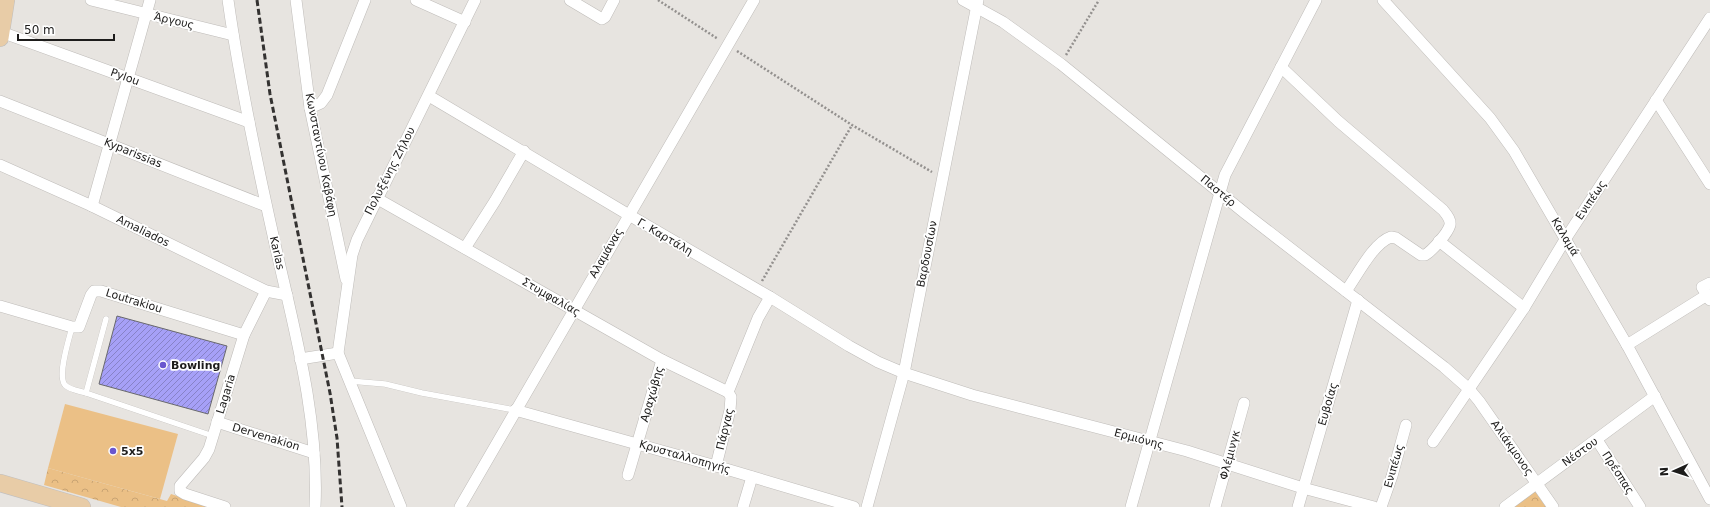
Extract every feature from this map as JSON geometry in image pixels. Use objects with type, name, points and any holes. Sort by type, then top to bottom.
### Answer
[{"type":"main road","points":[[0,34],[6,0]]},
{"type":"main road","points":[[0,483],[82,507]]},
{"type":"street","name":"Άργους","points":[[92,0],[146,15],[233,35]]},
{"type":"street","points":[[92,206],[150,0]]},
{"type":"street","name":"Karlas","points":[[228,0],[249,122],[300,359],[314,452],[315,507]]},
{"type":"street","name":"Κωνσταντίνου Καβάφη","points":[[296,0],[310,108],[348,286]]},
{"type":"street","points":[[310,108],[322,103],[329,90],[365,0]]},
{"type":"street","points":[[416,0],[464,22]]},
{"type":"street","name":"Πολυξένης Ζήλου","points":[[338,353],[352,255],[357,240],[376,198],[429,96],[475,0]]},
{"type":"street","points":[[570,0],[602,19],[605,17],[614,0]]},
{"type":"street","name":"Αλαμάνας","points":[[460,507],[573,310],[729,46],[754,0]]},
{"type":"street","name":"Παστέρ","points":[[963,0],[977,3],[1061,64],[1220,193],[1444,367],[1469,389]]},
{"type":"street","points":[[1131,507],[1182,322],[1225,175],[1316,0]]},
{"type":"street","name":"Καλαμά","points":[[1383,0],[1500,130],[1566,238],[1706,484],[1710,500]]},
{"type":"street","name":"Βαρδουσίων","points":[[867,507],[904,372],[977,3]]},
{"type":"street","name":"Ενιπέως","points":[[1433,442],[1524,308],[1566,238],[1710,18]]},
{"type":"street","name":"Pylou","points":[[0,34],[249,122]]},
{"type":"street","points":[[1281,67],[1338,121],[1448,215],[1450,225],[1439,242],[1429,252],[1421,255],[1396,238],[1386,238],[1367,259],[1346,291]]},
{"type":"street","name":"Γ. Καρτάλη","points":[[429,96],[770,297],[869,358],[904,372]]},
{"type":"street","points":[[1656,100],[1710,184]]},
{"type":"street","name":"Kyparissias","points":[[0,101],[266,206]]},
{"type":"street","points":[[465,248],[495,201],[524,151]]},
{"type":"street","name":"Amaliados","points":[[0,166],[92,206],[266,291],[287,295]]},
{"type":"street","name":"Στυμφαλίας","points":[[376,198],[662,360],[728,392]]},
{"type":"street","points":[[1439,242],[1524,308]]},
{"type":"street","points":[[1627,345],[1708,298],[1702,288],[1710,283]]},
{"type":"street","name":"Loutrakiou","points":[[72,327],[79,327],[91,295],[94,291],[101,291],[244,335]]},
{"type":"street","name":"Lagaria","points":[[225,507],[185,494],[180,491],[180,486],[204,458],[214,436],[244,335],[266,291]]},
{"type":"street","points":[[728,392],[758,318],[770,297]]},
{"type":"street","name":"Ευβοίας","points":[[1298,507],[1358,300]]},
{"type":"street","points":[[0,306],[72,327]]},
{"type":"street","points":[[300,359],[338,353],[401,507]]},
{"type":"street","name":"Αραχώβης","points":[[628,475],[662,360]]},
{"type":"street","name":"Ερμιόνης","points":[[904,372],[972,395],[1187,451],[1303,488],[1374,507]]},
{"type":"street","name":"Αλιάκμονος","points":[[1469,389],[1553,507]]},
{"type":"street","name":"Πάργας","points":[[716,466],[730,410],[731,397],[728,392]]},
{"type":"street","name":"Νέστου","points":[[1505,507],[1655,396]]},
{"type":"street","name":"Φλέμινγκ","points":[[1216,507],[1244,403]]},
{"type":"street","name":"Κρυσταλλοπηγής","points":[[515,410],[637,443],[854,507]]},
{"type":"street","name":"Dervenakion","points":[[217,422],[314,452]]},
{"type":"street","name":"Ενιπέως","points":[[1381,507],[1392,476],[1406,425]]},
{"type":"street","name":"Πρέσπας","points":[[1597,440],[1640,507]]},
{"type":"street","points":[[743,507],[752,477]]},
{"type":"lane","points":[[86,394],[106,319]]},
{"type":"lane","points":[[72,327],[62,370],[64,384],[86,394],[214,436]]},
{"type":"lane","points":[[349,381],[385,384],[422,393],[515,410]]},
{"type":"path","points":[[658,0],[852,125],[942,178]]},
{"type":"path","points":[[1061,64],[1099,0]]},
{"type":"path","points":[[756,290],[852,125]]},
{"type":"green space","name":"5x5","points":[[65,404],[178,434],[160,499],[48,468]]},
{"type":"green space","points":[[48,468],[167,501],[171,494],[211,507],[121,507],[44,485]]},
{"type":"green space","points":[[1535,491],[1546,507],[1513,507]]},
{"type":"building","name":"Bowling","points":[[117,316],[227,346],[208,414],[99,384]]},
{"type":"railway","points":[[257,0],[270,94],[330,393],[337,438],[342,507]]},
{"type":"place","name":"Bowling","points":[[163,365]]},
{"type":"place","name":"5x5","points":[[113,451]]}]
